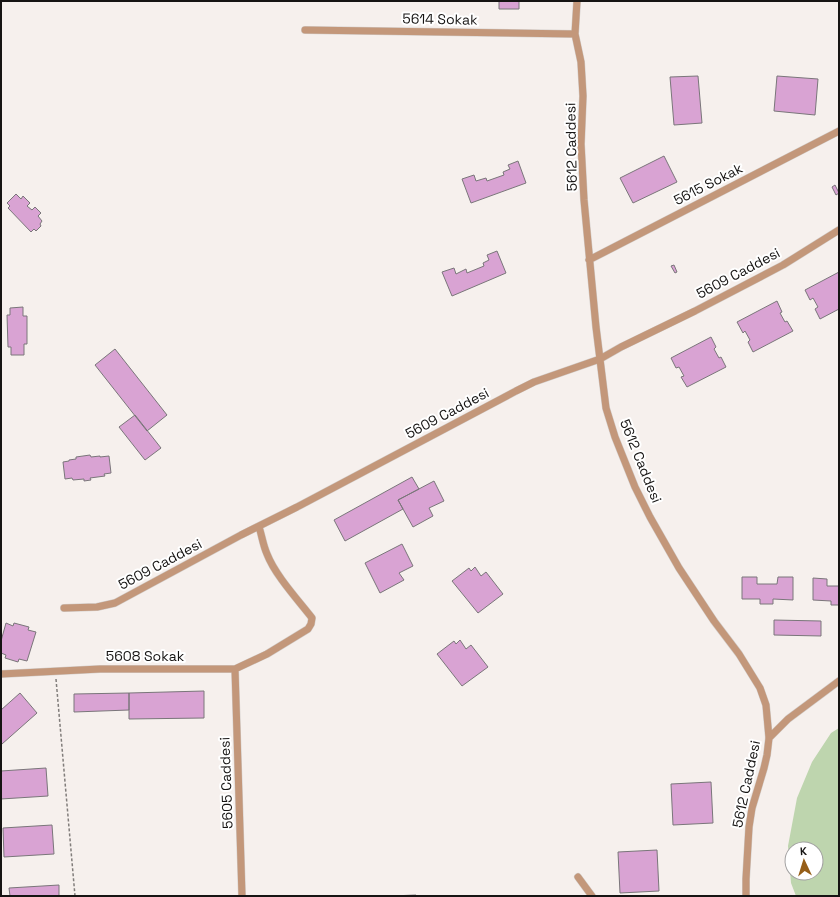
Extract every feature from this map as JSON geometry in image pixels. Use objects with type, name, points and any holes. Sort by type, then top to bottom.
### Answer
[{"type":"street","name":"5612 Caddesi","points":[[577,1],[575,34],[581,62],[583,89],[581,144],[584,200],[589,260],[606,408],[635,487],[650,517],[679,568],[714,621],[739,654],[760,688],[766,705],[768,738],[767,756],[752,808],[749,827],[746,896]]},
{"type":"street","name":"5614 Sokak","points":[[305,30],[575,34]]},
{"type":"street","name":"5615 Sokak","points":[[589,260],[839,131]]},
{"type":"street","name":"5609 Caddesi","points":[[64,608],[97,607],[115,603],[240,535],[259,527],[522,388],[534,382],[600,360],[783,265],[839,230]]},
{"type":"street","points":[[236,669],[274,650],[308,629],[312,618],[272,564],[267,554],[259,527]]},
{"type":"street","name":"5608 Sokak","points":[[1,674],[100,669],[236,669]]},
{"type":"street","name":"5605 Caddesi","points":[[236,669],[242,896]]},
{"type":"street","points":[[768,738],[788,719],[839,681]]},
{"type":"street","points":[[578,877],[592,896]]},
{"type":"path","points":[[56,671],[75,896]]},
{"type":"green space","points":[[839,728],[839,896],[796,896],[791,883],[791,881],[824,881],[824,841],[789,841],[797,798],[812,762],[831,733]]},
{"type":"building","points":[[499,1],[519,1],[519,9],[499,9]]},
{"type":"building","points":[[698,76],[702,123],[674,125],[670,77]]},
{"type":"building","points":[[777,76],[818,79],[815,115],[774,111]]},
{"type":"building","points":[[664,156],[677,182],[633,203],[620,178]]},
{"type":"building","points":[[518,161],[526,183],[471,203],[462,179],[474,175],[476,181],[486,178],[487,181],[504,175],[503,172],[510,169],[508,165]]},
{"type":"building","points":[[835,185],[839,193],[836,195],[832,187]]},
{"type":"building","points":[[16,194],[21,199],[23,196],[30,203],[27,206],[32,210],[35,207],[41,213],[38,216],[42,221],[40,224],[41,226],[36,231],[34,229],[31,232],[8,208],[10,206],[7,203]]},
{"type":"building","points":[[497,251],[506,273],[452,296],[442,272],[454,268],[456,274],[466,269],[467,273],[484,266],[483,263],[489,260],[487,255]]},
{"type":"building","points":[[674,265],[677,272],[675,273],[671,266]]},
{"type":"building","points":[[839,272],[839,309],[820,319],[815,309],[818,307],[813,298],[810,300],[805,290]]},
{"type":"building","points":[[777,301],[782,312],[780,313],[785,322],[787,321],[793,331],[753,352],[748,342],[750,340],[745,331],[743,333],[737,322]]},
{"type":"building","points":[[23,307],[23,316],[27,316],[27,344],[24,344],[24,355],[11,355],[11,347],[8,347],[7,315],[10,315],[10,308]]},
{"type":"building","points":[[711,337],[716,347],[714,349],[719,358],[721,357],[726,367],[687,387],[681,377],[684,376],[679,367],[676,368],[671,358]]},
{"type":"building","points":[[115,349],[167,415],[147,431],[95,365]]},
{"type":"building","points":[[135,415],[161,448],[145,460],[119,427]]},
{"type":"building","points":[[90,455],[91,457],[109,456],[111,473],[84,481],[84,479],[65,479],[63,462],[76,459],[76,457]]},
{"type":"building","points":[[412,477],[419,489],[398,500],[403,509],[345,541],[334,520]]},
{"type":"building","points":[[434,481],[444,501],[429,508],[433,516],[413,527],[398,500]]},
{"type":"building","points":[[402,544],[413,566],[399,573],[404,580],[380,593],[365,563]]},
{"type":"building","points":[[475,567],[481,576],[486,572],[503,594],[478,613],[452,581],[469,568],[471,571]]},
{"type":"building","points":[[742,577],[757,577],[757,584],[777,584],[778,577],[793,577],[793,600],[773,599],[773,604],[760,604],[760,599],[742,599]]},
{"type":"building","points":[[813,578],[827,579],[827,586],[839,586],[839,605],[831,605],[831,601],[813,600]]},
{"type":"building","points":[[774,620],[821,621],[821,636],[774,635]]},
{"type":"building","points":[[6,623],[13,626],[14,623],[29,627],[28,630],[36,632],[27,661],[19,659],[18,662],[5,658],[6,655],[1,653],[1,641]]},
{"type":"building","points":[[460,640],[466,649],[471,645],[488,667],[462,686],[437,654],[454,641],[456,644]]},
{"type":"building","points":[[204,691],[204,718],[129,719],[129,693]]},
{"type":"building","points":[[20,693],[37,713],[1,744],[1,710]]},
{"type":"building","points":[[129,693],[129,710],[74,712],[74,694]]},
{"type":"building","points":[[46,768],[48,796],[1,799],[1,771]]},
{"type":"building","points":[[711,782],[713,823],[673,825],[671,784]]},
{"type":"building","points":[[52,825],[54,854],[4,857],[3,828]]},
{"type":"building","points":[[657,850],[659,891],[620,893],[618,852]]},
{"type":"building","points":[[59,885],[59,896],[10,896],[9,888]]},
{"type":"building","points":[[416,895],[416,896],[391,896]]}]
